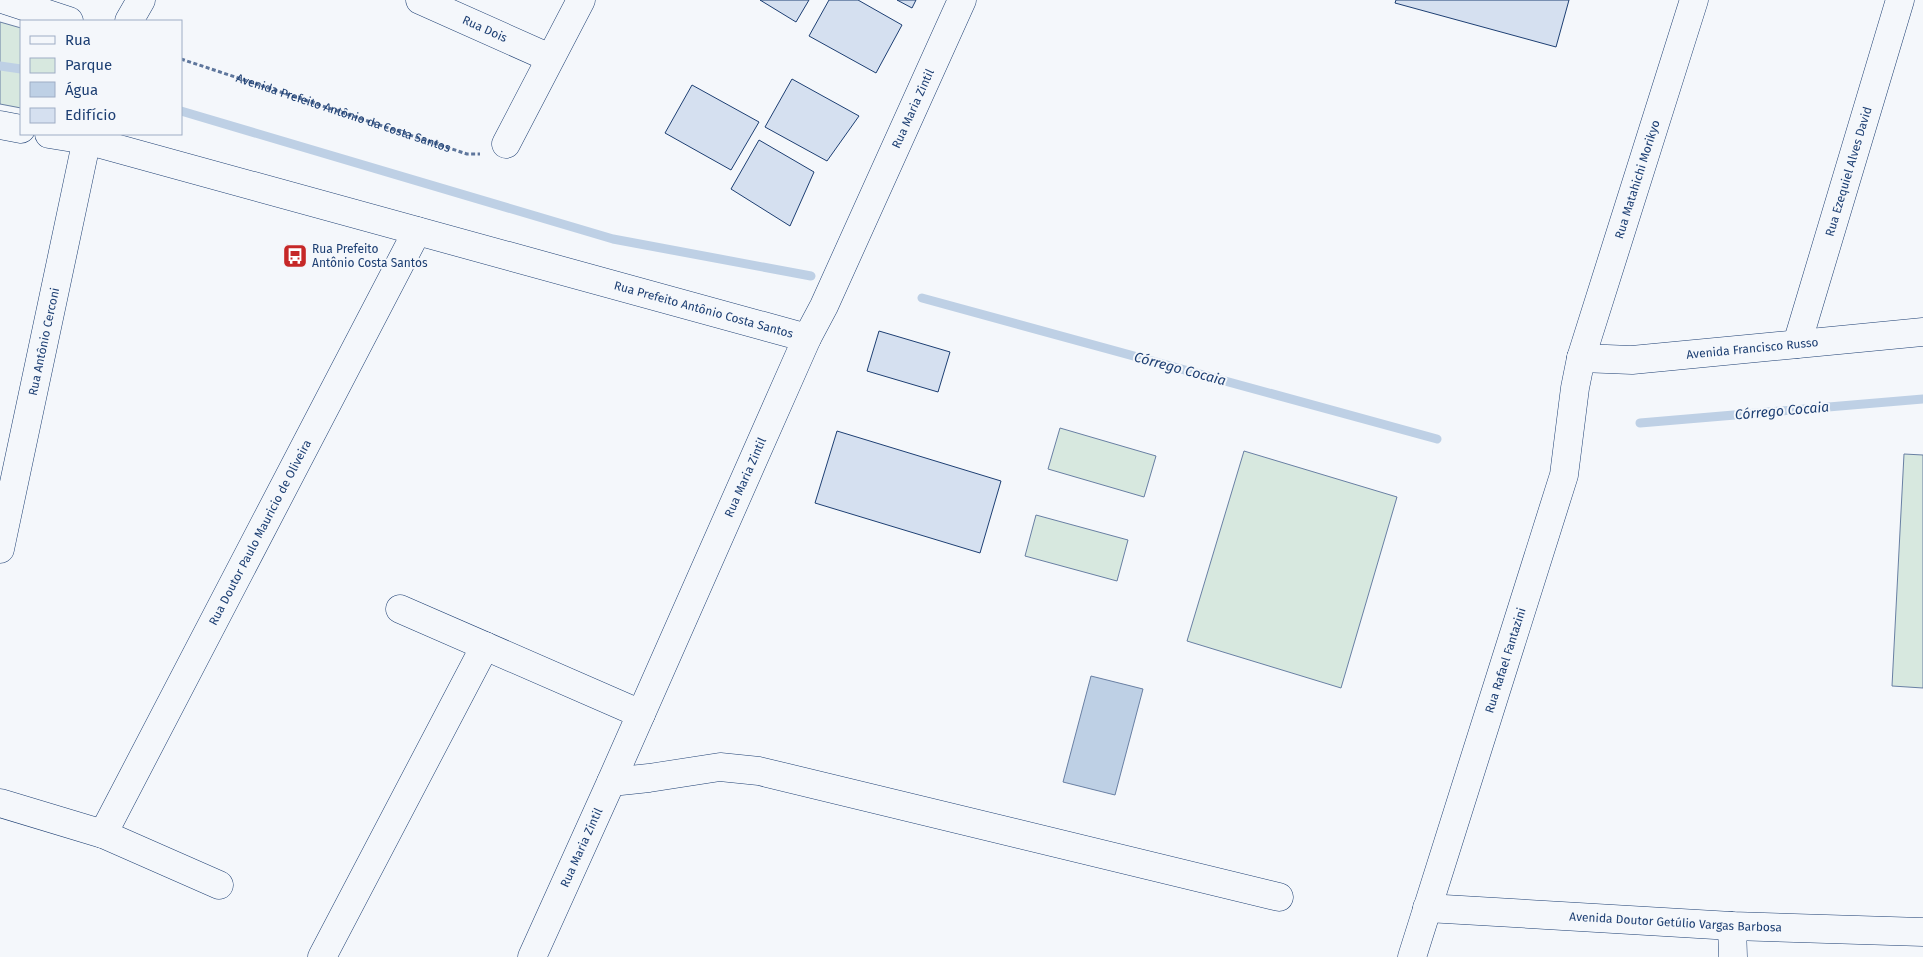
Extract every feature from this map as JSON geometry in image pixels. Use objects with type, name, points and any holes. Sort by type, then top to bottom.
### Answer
[{"type":"street","points":[[5,0],[66,20]]},
{"type":"street","points":[[130,20],[141,0]]},
{"type":"street","name":"Rua Dois","points":[[420,0],[550,58]]},
{"type":"street","points":[[506,144],[580,0]]},
{"type":"street","name":"Rua Maria Zintil","points":[[532,957],[806,338],[824,306],[962,0]]},
{"type":"street","name":"Rua Matahichi Morikyo","points":[[1581,358],[1694,0]]},
{"type":"street","name":"Rua Ezequiel Alves David","points":[[1797,344],[1900,0]]},
{"type":"street","points":[[0,125],[20,129]]},
{"type":"street","name":"Rua Prefeito Antônio Costa Santos","points":[[62,135],[87,137],[417,231],[806,338]]},
{"type":"street","name":"Rua Antônio Cerconi","points":[[0,549],[87,137]]},
{"type":"street","name":"Rua Doutor Paulo Mauricio de Oliveira","points":[[102,834],[417,231]]},
{"type":"street","name":"Avenida Francisco Russo","points":[[1581,358],[1632,360],[1923,332]]},
{"type":"street","name":"Rua Rafael Fantazini","points":[[1412,957],[1564,475],[1575,388],[1581,358]]},
{"type":"street","points":[[400,609],[641,714]]},
{"type":"street","points":[[322,957],[485,646]]},
{"type":"street","points":[[611,782],[720,768],[759,771],[1279,897]]},
{"type":"street","points":[[0,803],[102,834],[219,885]]},
{"type":"street","name":"Avenida Doutor Getúlio Vargas Barbosa","points":[[1427,908],[1732,926],[1923,932]]},
{"type":"street","points":[[1732,926],[1733,957]]},
{"type":"path","name":"Avenida Prefeito Antônio da Costa Santos","points":[[182,59],[468,154],[485,154],[498,151],[506,144]]},
{"type":"green space","points":[[0,22],[20,28],[20,108],[0,104]]},
{"type":"green space","points":[[1060,428],[1156,456],[1144,497],[1048,469]]},
{"type":"green space","points":[[1244,451],[1397,497],[1341,688],[1187,641]]},
{"type":"green space","points":[[1904,454],[1923,455],[1923,688],[1892,686]]},
{"type":"green space","points":[[1036,515],[1128,540],[1117,581],[1025,556]]},
{"type":"water","points":[[1091,676],[1143,689],[1115,795],[1063,782]]},
{"type":"building","points":[[760,0],[809,0],[796,22]]},
{"type":"building","points":[[829,0],[858,0],[902,25],[876,73],[809,36]]},
{"type":"building","points":[[897,0],[916,0],[912,8]]},
{"type":"building","points":[[1396,0],[1569,0],[1556,47],[1395,3]]},
{"type":"building","points":[[792,79],[859,116],[827,161],[765,127]]},
{"type":"building","points":[[692,85],[759,122],[731,170],[665,133]]},
{"type":"building","points":[[759,140],[814,172],[790,226],[731,189]]},
{"type":"building","points":[[879,331],[950,352],[938,392],[867,371]]},
{"type":"building","points":[[837,431],[1001,481],[980,553],[815,503]]},
{"type":"waterway","points":[[0,66],[20,69]]},
{"type":"waterway","points":[[182,111],[613,239],[811,276]]},
{"type":"waterway","name":"Córrego Cocaia","points":[[922,298],[1437,439]]},
{"type":"waterway","name":"Córrego Cocaia","points":[[1640,423],[1923,399]]},
{"type":"place","name":"Rua Prefeito Antônio Costa Santos","points":[[295,256]]}]
